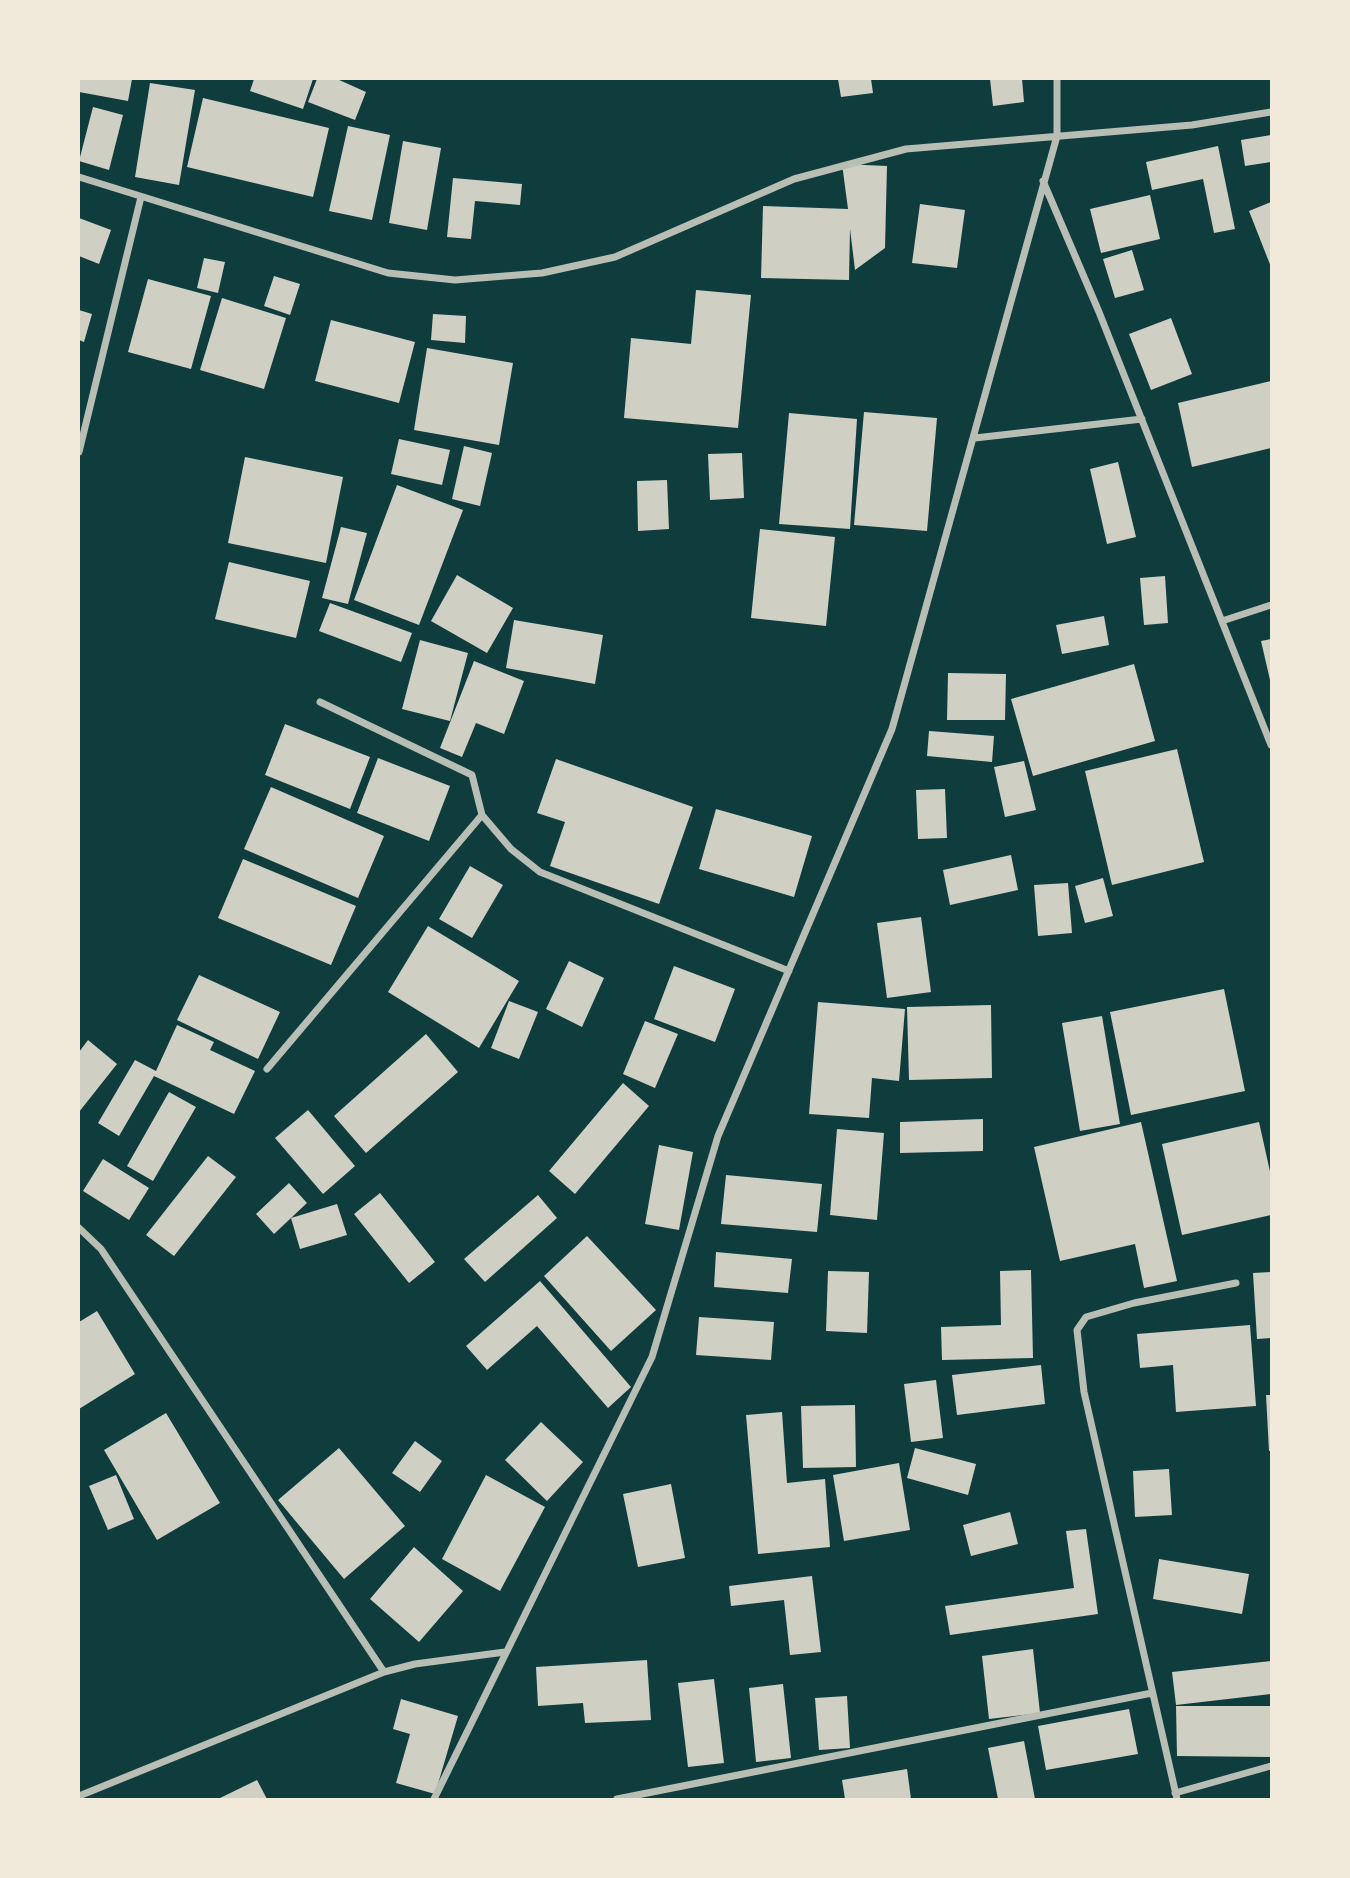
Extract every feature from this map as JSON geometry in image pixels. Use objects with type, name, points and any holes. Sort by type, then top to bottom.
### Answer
[{"type":"street","points":[[434,1799],[652,1357],[718,1136],[892,729],[975,438],[1042,181],[1057,136],[1057,79]]},
{"type":"street","points":[[79,177],[388,273],[455,280],[542,273],[615,257],[794,179],[905,149],[1192,125],[1271,112]]},
{"type":"street","points":[[1042,181],[1142,419],[1271,745]]},
{"type":"street","points":[[79,452],[141,197]]},
{"type":"street","points":[[975,438],[1142,419]]},
{"type":"street","points":[[1222,621],[1271,605]]},
{"type":"street","points":[[320,702],[472,775],[482,815],[510,849],[540,872],[789,971]]},
{"type":"street","points":[[267,1069],[482,815]]},
{"type":"street","points":[[79,1228],[101,1249],[116,1270],[384,1672]]},
{"type":"street","points":[[1236,1283],[1134,1303],[1086,1317],[1077,1331],[1084,1392],[1176,1796],[1271,1766]]},
{"type":"street","points":[[79,1796],[384,1672],[415,1664],[505,1652]]},
{"type":"street","points":[[617,1799],[1152,1693]]},
{"type":"building","points":[[79,79],[132,79],[128,101],[79,92]]},
{"type":"building","points":[[254,79],[313,79],[303,109],[250,91]]},
{"type":"building","points":[[317,79],[337,79],[366,92],[355,120],[308,102]]},
{"type":"building","points":[[838,79],[871,79],[873,93],[841,97]]},
{"type":"building","points":[[990,79],[1022,79],[1024,102],[993,106]]},
{"type":"building","points":[[150,83],[195,90],[179,185],[135,177]]},
{"type":"building","points":[[203,98],[329,128],[313,197],[187,167]]},
{"type":"building","points":[[93,107],[123,115],[109,170],[79,161]]},
{"type":"building","points":[[348,126],[390,135],[372,220],[329,211]]},
{"type":"building","points":[[1271,135],[1271,162],[1245,166],[1241,140]]},
{"type":"building","points":[[403,141],[441,148],[427,230],[389,223]]},
{"type":"building","points":[[1218,146],[1235,229],[1214,233],[1203,179],[1152,190],[1146,162]]},
{"type":"building","points":[[842,164],[887,166],[885,248],[855,270],[850,229],[849,280],[761,278],[763,206],[848,209]]},
{"type":"building","points":[[453,178],[522,184],[520,205],[475,201],[471,239],[447,237]]},
{"type":"building","points":[[1150,195],[1160,239],[1101,253],[1090,209]]},
{"type":"building","points":[[1271,202],[1271,267],[1249,211]]},
{"type":"building","points":[[920,204],[965,210],[957,268],[912,263]]},
{"type":"building","points":[[79,218],[111,230],[99,264],[79,256]]},
{"type":"building","points":[[1132,250],[1144,290],[1115,298],[1103,259]]},
{"type":"building","points":[[204,258],[225,262],[218,293],[197,288]]},
{"type":"building","points":[[274,276],[300,284],[290,315],[264,306]]},
{"type":"building","points":[[148,279],[211,296],[191,369],[128,352]]},
{"type":"building","points":[[696,290],[751,295],[738,428],[624,418],[631,338],[691,344]]},
{"type":"building","points":[[222,298],[286,318],[264,389],[200,370]]},
{"type":"building","points":[[79,310],[92,314],[84,342],[79,340]]},
{"type":"building","points":[[433,314],[466,316],[465,343],[431,340]]},
{"type":"building","points":[[1171,318],[1192,374],[1151,390],[1129,334]]},
{"type":"building","points":[[331,320],[415,342],[399,403],[315,381]]},
{"type":"building","points":[[427,348],[513,363],[499,445],[414,430]]},
{"type":"building","points":[[1271,381],[1271,448],[1192,467],[1178,403]]},
{"type":"building","points":[[864,412],[937,418],[927,531],[854,525]]},
{"type":"building","points":[[789,413],[857,419],[850,529],[779,524]]},
{"type":"building","points":[[399,439],[450,450],[442,485],[391,474]]},
{"type":"building","points":[[464,446],[492,453],[480,506],[452,499]]},
{"type":"building","points":[[742,453],[744,498],[710,500],[708,454]]},
{"type":"building","points":[[245,457],[343,477],[326,563],[228,543]]},
{"type":"building","points":[[1118,462],[1136,537],[1107,544],[1090,469]]},
{"type":"building","points":[[667,480],[669,529],[638,531],[637,481]]},
{"type":"building","points":[[397,485],[463,510],[419,625],[354,600]]},
{"type":"building","points":[[341,527],[367,533],[348,604],[322,598]]},
{"type":"building","points":[[760,529],[835,537],[826,626],[751,618]]},
{"type":"building","points":[[229,562],[310,581],[296,638],[215,619]]},
{"type":"building","points":[[457,575],[513,608],[487,653],[431,621]]},
{"type":"building","points":[[1165,576],[1168,623],[1144,625],[1140,578]]},
{"type":"building","points":[[330,603],[412,633],[401,662],[319,631]]},
{"type":"building","points":[[1104,616],[1109,645],[1062,654],[1056,625]]},
{"type":"building","points":[[514,620],[603,635],[595,684],[506,668]]},
{"type":"building","points":[[1271,639],[1271,680],[1270,680],[1261,641]]},
{"type":"building","points":[[420,640],[468,653],[450,721],[402,709]]},
{"type":"building","points":[[474,661],[524,681],[504,734],[476,723],[462,757],[440,748]]},
{"type":"building","points":[[1134,664],[1155,741],[1033,776],[1011,699]]},
{"type":"building","points":[[948,673],[1006,674],[1005,720],[947,720]]},
{"type":"building","points":[[285,724],[370,757],[350,809],[265,775]]},
{"type":"building","points":[[929,731],[994,736],[992,762],[927,756]]},
{"type":"building","points":[[1177,749],[1204,862],[1112,885],[1085,771]]},
{"type":"building","points":[[378,758],[450,786],[429,841],[357,813]]},
{"type":"building","points":[[556,759],[693,807],[659,904],[550,866],[565,822],[537,813]]},
{"type":"building","points":[[1024,761],[1036,810],[1005,817],[994,767]]},
{"type":"building","points":[[271,787],[384,836],[358,898],[244,849]]},
{"type":"building","points":[[945,789],[947,838],[918,839],[916,790]]},
{"type":"building","points":[[716,809],[812,836],[794,897],[699,869]]},
{"type":"building","points":[[1011,855],[1018,890],[950,905],[943,870]]},
{"type":"building","points":[[243,859],[356,906],[331,965],[218,918]]},
{"type":"building","points":[[470,866],[503,885],[472,938],[439,919]]},
{"type":"building","points":[[1103,878],[1113,916],[1085,923],[1075,886]]},
{"type":"building","points":[[1068,883],[1072,933],[1038,936],[1034,885]]},
{"type":"building","points":[[921,917],[931,992],[887,998],[877,923]]},
{"type":"building","points":[[428,926],[519,981],[479,1048],[388,992]]},
{"type":"building","points":[[569,961],[604,978],[582,1027],[546,1009]]},
{"type":"building","points":[[674,966],[735,989],[715,1042],[654,1019]]},
{"type":"building","points":[[199,975],[280,1012],[258,1059],[177,1020]]},
{"type":"building","points":[[1224,989],[1245,1091],[1131,1115],[1110,1012]]},
{"type":"building","points":[[509,1001],[538,1012],[519,1059],[491,1048]]},
{"type":"building","points":[[818,1002],[905,1009],[899,1081],[872,1078],[869,1118],[809,1114]]},
{"type":"building","points":[[991,1005],[992,1078],[909,1080],[907,1007]]},
{"type":"building","points":[[1102,1016],[1120,1124],[1080,1131],[1062,1023]]},
{"type":"building","points":[[645,1021],[678,1034],[655,1088],[623,1074]]},
{"type":"building","points":[[177,1025],[214,1042],[210,1050],[255,1071],[234,1114],[154,1076],[119,1136],[98,1123],[135,1060],[156,1071]]},
{"type":"building","points":[[426,1034],[458,1072],[366,1153],[334,1116]]},
{"type":"building","points":[[88,1040],[117,1064],[79,1112],[79,1052]]},
{"type":"building","points":[[623,1083],[649,1106],[575,1194],[549,1171]]},
{"type":"building","points":[[169,1092],[196,1107],[153,1181],[127,1166]]},
{"type":"building","points":[[308,1110],[355,1166],[323,1194],[275,1138]]},
{"type":"building","points":[[983,1119],[983,1151],[900,1153],[900,1122]]},
{"type":"building","points":[[1141,1122],[1177,1281],[1144,1288],[1135,1244],[1060,1261],[1034,1147]]},
{"type":"building","points":[[1259,1122],[1271,1176],[1271,1215],[1182,1235],[1162,1144]]},
{"type":"building","points":[[837,1129],[884,1133],[877,1220],[830,1215]]},
{"type":"building","points":[[659,1145],[693,1152],[679,1230],[645,1224]]},
{"type":"building","points":[[208,1156],[236,1177],[174,1256],[146,1235]]},
{"type":"building","points":[[103,1159],[149,1188],[129,1220],[83,1191]]},
{"type":"building","points":[[726,1175],[822,1184],[817,1232],[721,1224]]},
{"type":"building","points":[[289,1183],[307,1203],[274,1234],[256,1214]]},
{"type":"building","points":[[380,1193],[435,1262],[409,1283],[354,1214]]},
{"type":"building","points":[[538,1195],[557,1218],[485,1282],[464,1259]]},
{"type":"building","points":[[337,1204],[347,1235],[300,1249],[291,1218]]},
{"type":"building","points":[[587,1236],[656,1310],[611,1351],[544,1276]]},
{"type":"building","points":[[716,1252],[792,1259],[788,1293],[714,1287]]},
{"type":"building","points":[[1031,1270],[1033,1358],[942,1360],[941,1327],[1001,1325],[1000,1271]]},
{"type":"building","points":[[828,1271],[869,1272],[867,1333],[826,1331]]},
{"type":"building","points":[[1271,1272],[1271,1338],[1257,1339],[1253,1273]]},
{"type":"building","points":[[540,1281],[631,1387],[608,1408],[537,1326],[487,1370],[466,1346]]},
{"type":"building","points":[[97,1311],[135,1374],[79,1409],[79,1322]]},
{"type":"building","points":[[699,1317],[774,1322],[771,1360],[696,1355]]},
{"type":"building","points":[[1250,1325],[1256,1406],[1176,1412],[1173,1365],[1140,1368],[1137,1334]]},
{"type":"building","points":[[1041,1365],[1045,1404],[957,1415],[952,1375]]},
{"type":"building","points":[[936,1380],[943,1438],[911,1442],[904,1384]]},
{"type":"building","points":[[1266,1395],[1271,1395],[1271,1451],[1269,1451]]},
{"type":"building","points":[[855,1405],[856,1467],[803,1468],[801,1406]]},
{"type":"building","points":[[782,1412],[787,1483],[825,1479],[830,1547],[758,1554],[746,1415]]},
{"type":"building","points":[[166,1413],[220,1503],[157,1540],[104,1450]]},
{"type":"building","points":[[541,1422],[583,1462],[547,1501],[505,1460]]},
{"type":"building","points":[[415,1441],[442,1461],[420,1492],[392,1473]]},
{"type":"building","points":[[339,1448],[405,1526],[344,1579],[278,1500]]},
{"type":"building","points":[[915,1448],[976,1464],[968,1495],[907,1478]]},
{"type":"building","points":[[899,1463],[910,1530],[844,1541],[833,1475]]},
{"type":"building","points":[[1169,1469],[1172,1515],[1135,1517],[1133,1471]]},
{"type":"building","points":[[116,1475],[134,1519],[108,1530],[89,1486]]},
{"type":"building","points":[[486,1475],[545,1507],[500,1591],[442,1559]]},
{"type":"building","points":[[671,1484],[685,1558],[638,1567],[623,1494]]},
{"type":"building","points":[[1010,1512],[1018,1544],[971,1556],[963,1525]]},
{"type":"building","points":[[1086,1529],[1098,1614],[950,1635],[945,1606],[1074,1588],[1066,1531]]},
{"type":"building","points":[[414,1547],[463,1591],[419,1642],[370,1599]]},
{"type":"building","points":[[1159,1559],[1249,1574],[1242,1614],[1153,1599]]},
{"type":"building","points":[[812,1576],[821,1652],[790,1655],[784,1600],[731,1606],[729,1586]]},
{"type":"building","points":[[1033,1649],[1040,1713],[989,1719],[982,1656]]},
{"type":"building","points":[[647,1660],[651,1720],[585,1723],[583,1703],[538,1706],[536,1667]]},
{"type":"building","points":[[1271,1661],[1271,1694],[1176,1705],[1172,1672]]},
{"type":"building","points":[[714,1679],[724,1763],[688,1767],[678,1683]]},
{"type":"building","points":[[783,1684],[791,1758],[756,1762],[749,1688]]},
{"type":"building","points":[[847,1696],[850,1748],[819,1750],[815,1698]]},
{"type":"building","points":[[401,1699],[458,1716],[435,1794],[396,1783],[410,1734],[393,1729]]},
{"type":"building","points":[[1176,1706],[1271,1706],[1271,1757],[1177,1756]]},
{"type":"building","points":[[1129,1709],[1138,1754],[1046,1770],[1038,1726]]},
{"type":"building","points":[[1024,1741],[1035,1799],[998,1799],[988,1748]]},
{"type":"building","points":[[907,1769],[911,1799],[845,1799],[842,1780]]},
{"type":"building","points":[[257,1780],[267,1799],[218,1799]]}]
